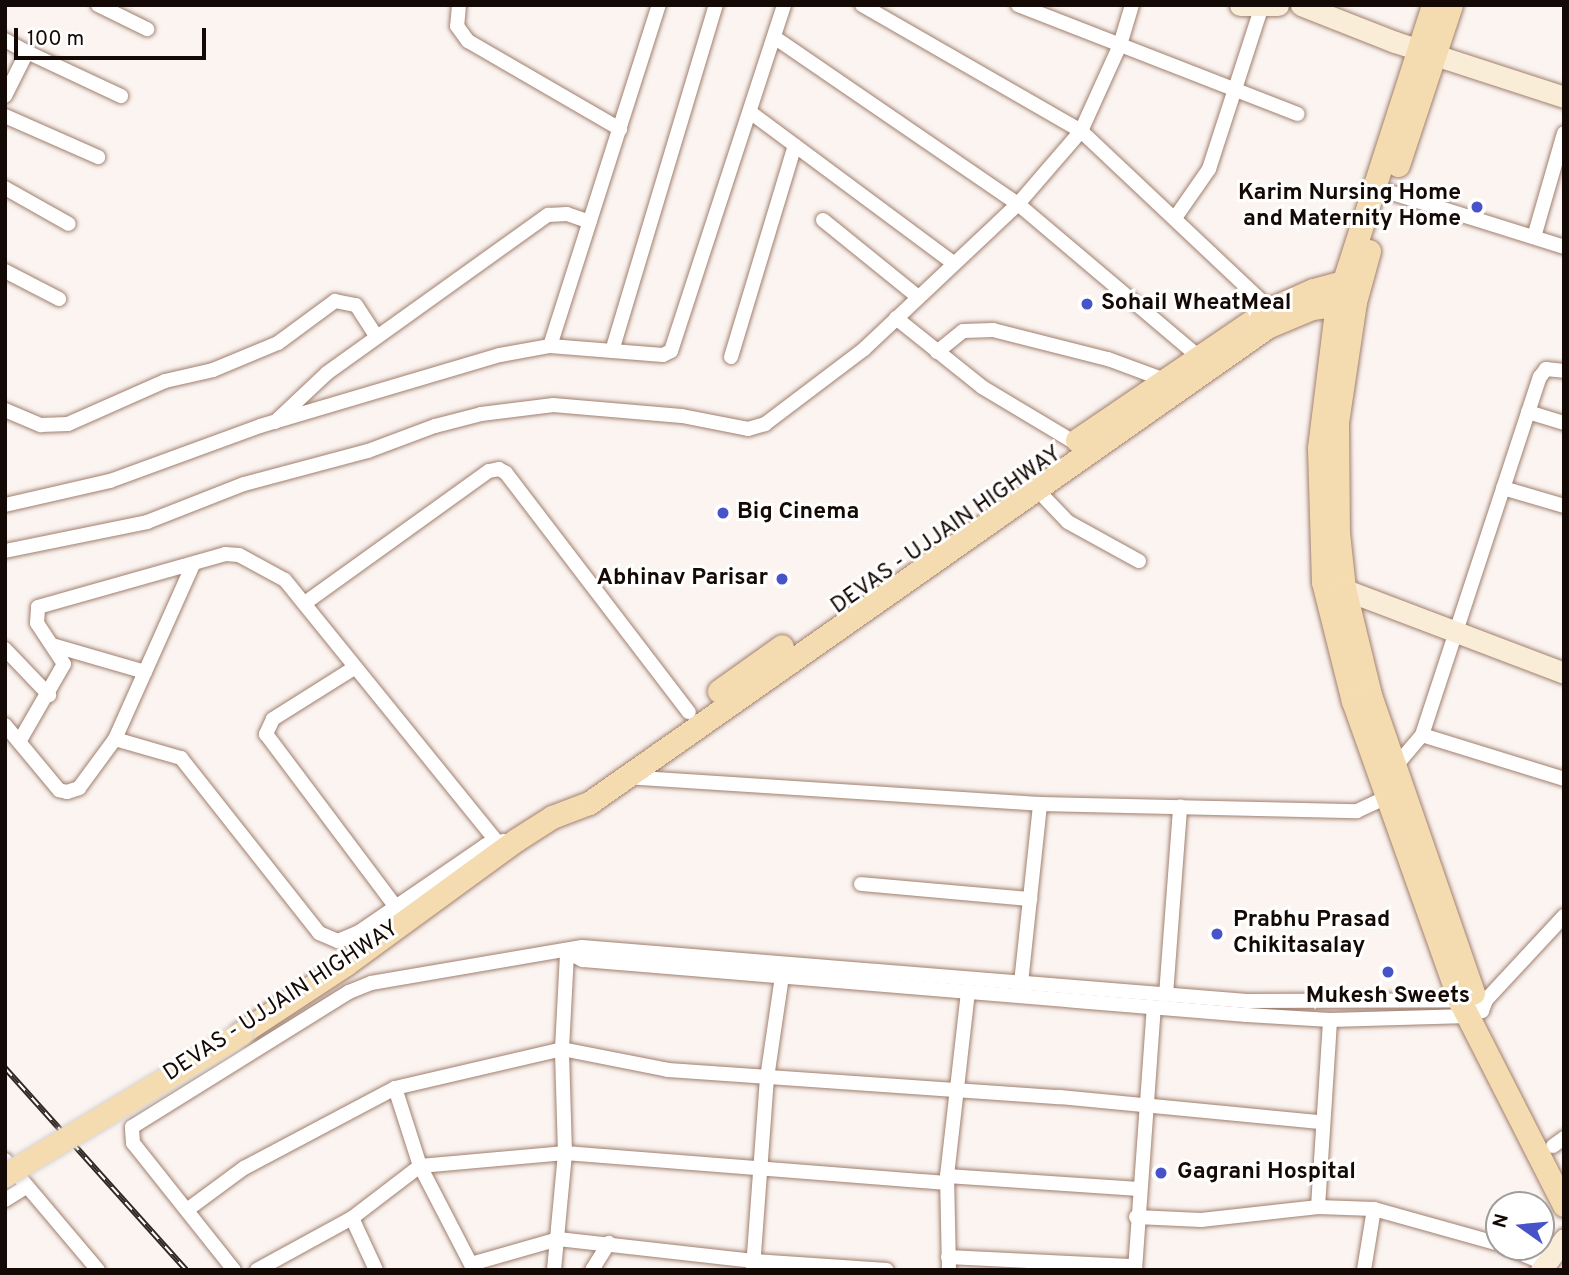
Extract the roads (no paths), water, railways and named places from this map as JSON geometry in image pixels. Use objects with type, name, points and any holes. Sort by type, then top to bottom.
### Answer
[{"type":"main road","points":[[1349,291],[1388,192],[1427,53],[1433,5]]},
{"type":"main road","points":[[1451,5],[1427,53],[1349,291],[1318,448],[1333,585],[1349,690],[1385,798],[1564,1205]]},
{"type":"main road","name":"DEVAS - UJJAIN HIGHWAY","points":[[5,1175],[283,1006],[483,865],[507,841],[552,817],[589,803],[1030,482],[1074,442],[1162,379],[1270,309],[1349,291]]},
{"type":"main road","name":"DEVAS - UJJAIN HIGHWAY","points":[[552,817],[582,788],[690,712],[1030,482],[1267,327],[1349,291]]},
{"type":"main road","points":[[1333,585],[1474,1005],[1558,1142],[1564,1167]]},
{"type":"street","points":[[98,5],[147,29]]},
{"type":"street","points":[[459,5],[457,26],[468,41],[620,129]]},
{"type":"street","points":[[550,346],[659,5]]},
{"type":"street","points":[[612,351],[716,5]]},
{"type":"street","points":[[5,505],[110,481],[274,422],[500,355],[550,346],[663,355],[677,344],[784,5]]},
{"type":"street","points":[[862,5],[1082,131],[1270,309]]},
{"type":"street","points":[[1018,5],[1297,114]]},
{"type":"street","points":[[5,551],[147,522],[244,484],[481,414],[552,405],[617,408],[748,429],[781,414],[896,318],[1018,204],[1082,131],[1120,45],[1132,5]]},
{"type":"street","points":[[1240,5],[1279,5]]},
{"type":"street","points":[[1301,5],[1427,53],[1564,97]]},
{"type":"street","points":[[1175,218],[1209,169],[1238,91],[1262,6]]},
{"type":"street","points":[[774,37],[1018,204],[1198,356]]},
{"type":"street","points":[[5,40],[121,96]]},
{"type":"street","points":[[5,96],[27,52]]},
{"type":"street","points":[[750,112],[953,263]]},
{"type":"street","points":[[5,116],[98,157]]},
{"type":"street","points":[[1534,237],[1564,133]]},
{"type":"street","points":[[731,357],[795,145]]},
{"type":"street","points":[[5,188],[69,224]]},
{"type":"street","points":[[1388,192],[1564,247]]},
{"type":"street","points":[[274,422],[327,373],[548,215],[567,214],[590,222]]},
{"type":"street","points":[[823,220],[918,297]]},
{"type":"street","points":[[5,271],[59,299]]},
{"type":"street","points":[[5,411],[41,425],[68,424],[165,381],[213,370],[278,343],[335,301],[356,305],[377,337]]},
{"type":"street","points":[[896,318],[982,387],[1074,442]]},
{"type":"street","points":[[937,352],[962,331],[993,330],[1108,359],[1162,379]]},
{"type":"street","points":[[1394,768],[1422,735],[1528,412],[1546,369],[1564,371]]},
{"type":"street","points":[[1528,412],[1564,423]]},
{"type":"street","points":[[305,603],[489,471],[499,470],[506,473],[690,712]]},
{"type":"street","points":[[1030,482],[1068,522],[1139,561]]},
{"type":"street","points":[[1503,488],[1564,506]]},
{"type":"street","points":[[19,742],[64,664],[37,623],[38,607],[225,554],[245,557],[285,580],[354,668],[507,841],[345,940],[319,933],[193,769],[168,752],[115,739]]},
{"type":"street","points":[[5,725],[60,790],[72,793],[115,739],[193,565]]},
{"type":"street","points":[[1333,585],[1564,673]]},
{"type":"street","points":[[52,645],[145,672]]},
{"type":"street","points":[[5,649],[48,695]]},
{"type":"street","points":[[354,668],[273,719],[266,734],[396,907]]},
{"type":"street","points":[[1422,735],[1564,779]]},
{"type":"street","points":[[623,777],[1040,804],[1357,811],[1385,798]]},
{"type":"street","points":[[1021,983],[1040,804]]},
{"type":"street","points":[[1167,995],[1180,807]]},
{"type":"street","points":[[861,884],[1030,899]]},
{"type":"street","points":[[567,952],[583,960],[1154,1008],[1330,1020],[1474,1005],[1564,916]]},
{"type":"street","points":[[234,1270],[133,1143],[129,1132],[138,1122],[349,992],[371,984],[567,952],[582,947],[1247,1001],[1474,1005]]},
{"type":"street","points":[[554,1270],[565,1153],[562,1049],[567,952]]},
{"type":"street","points":[[753,1265],[767,1078],[782,977]]},
{"type":"street","points":[[968,991],[953,1090],[947,1180],[948,1263],[1135,1268],[1136,1217],[1154,1008]]},
{"type":"street","points":[[1318,1206],[1321,1122],[1330,1020]]},
{"type":"street","points":[[187,1210],[244,1168],[395,1088],[562,1049],[668,1070],[953,1090],[1321,1122]]},
{"type":"street","points":[[395,1088],[420,1166],[472,1267],[558,1239],[609,1243],[753,1265],[887,1270]]},
{"type":"street","points":[[257,1270],[352,1219],[420,1166],[565,1153],[759,1169],[1139,1189]]},
{"type":"street","points":[[5,1160],[98,1270]]},
{"type":"street","points":[[5,1200],[26,1187]]},
{"type":"street","points":[[1136,1217],[1201,1220],[1318,1206],[1374,1209],[1485,1240]]},
{"type":"street","points":[[1364,1270],[1374,1209]]},
{"type":"street","points":[[352,1219],[376,1270]]},
{"type":"street","points":[[1542,1266],[1564,1239]]},
{"type":"street","points":[[592,1270],[609,1243]]},
{"type":"railway","points":[[5,1068],[186,1270]]},
{"type":"place","name":"Karim Nursing Home and Maternity Home","points":[[1477,207]]},
{"type":"place","name":"Sohail WheatMeal","points":[[1087,304]]},
{"type":"place","name":"Big Cinema","points":[[723,513]]},
{"type":"place","name":"Abhinav Parisar","points":[[782,579]]},
{"type":"place","name":"Prabhu Prasad Chikitasalay","points":[[1217,934]]},
{"type":"place","name":"Mukesh Sweets","points":[[1388,972]]},
{"type":"place","name":"Gagrani Hospital","points":[[1161,1173]]}]
